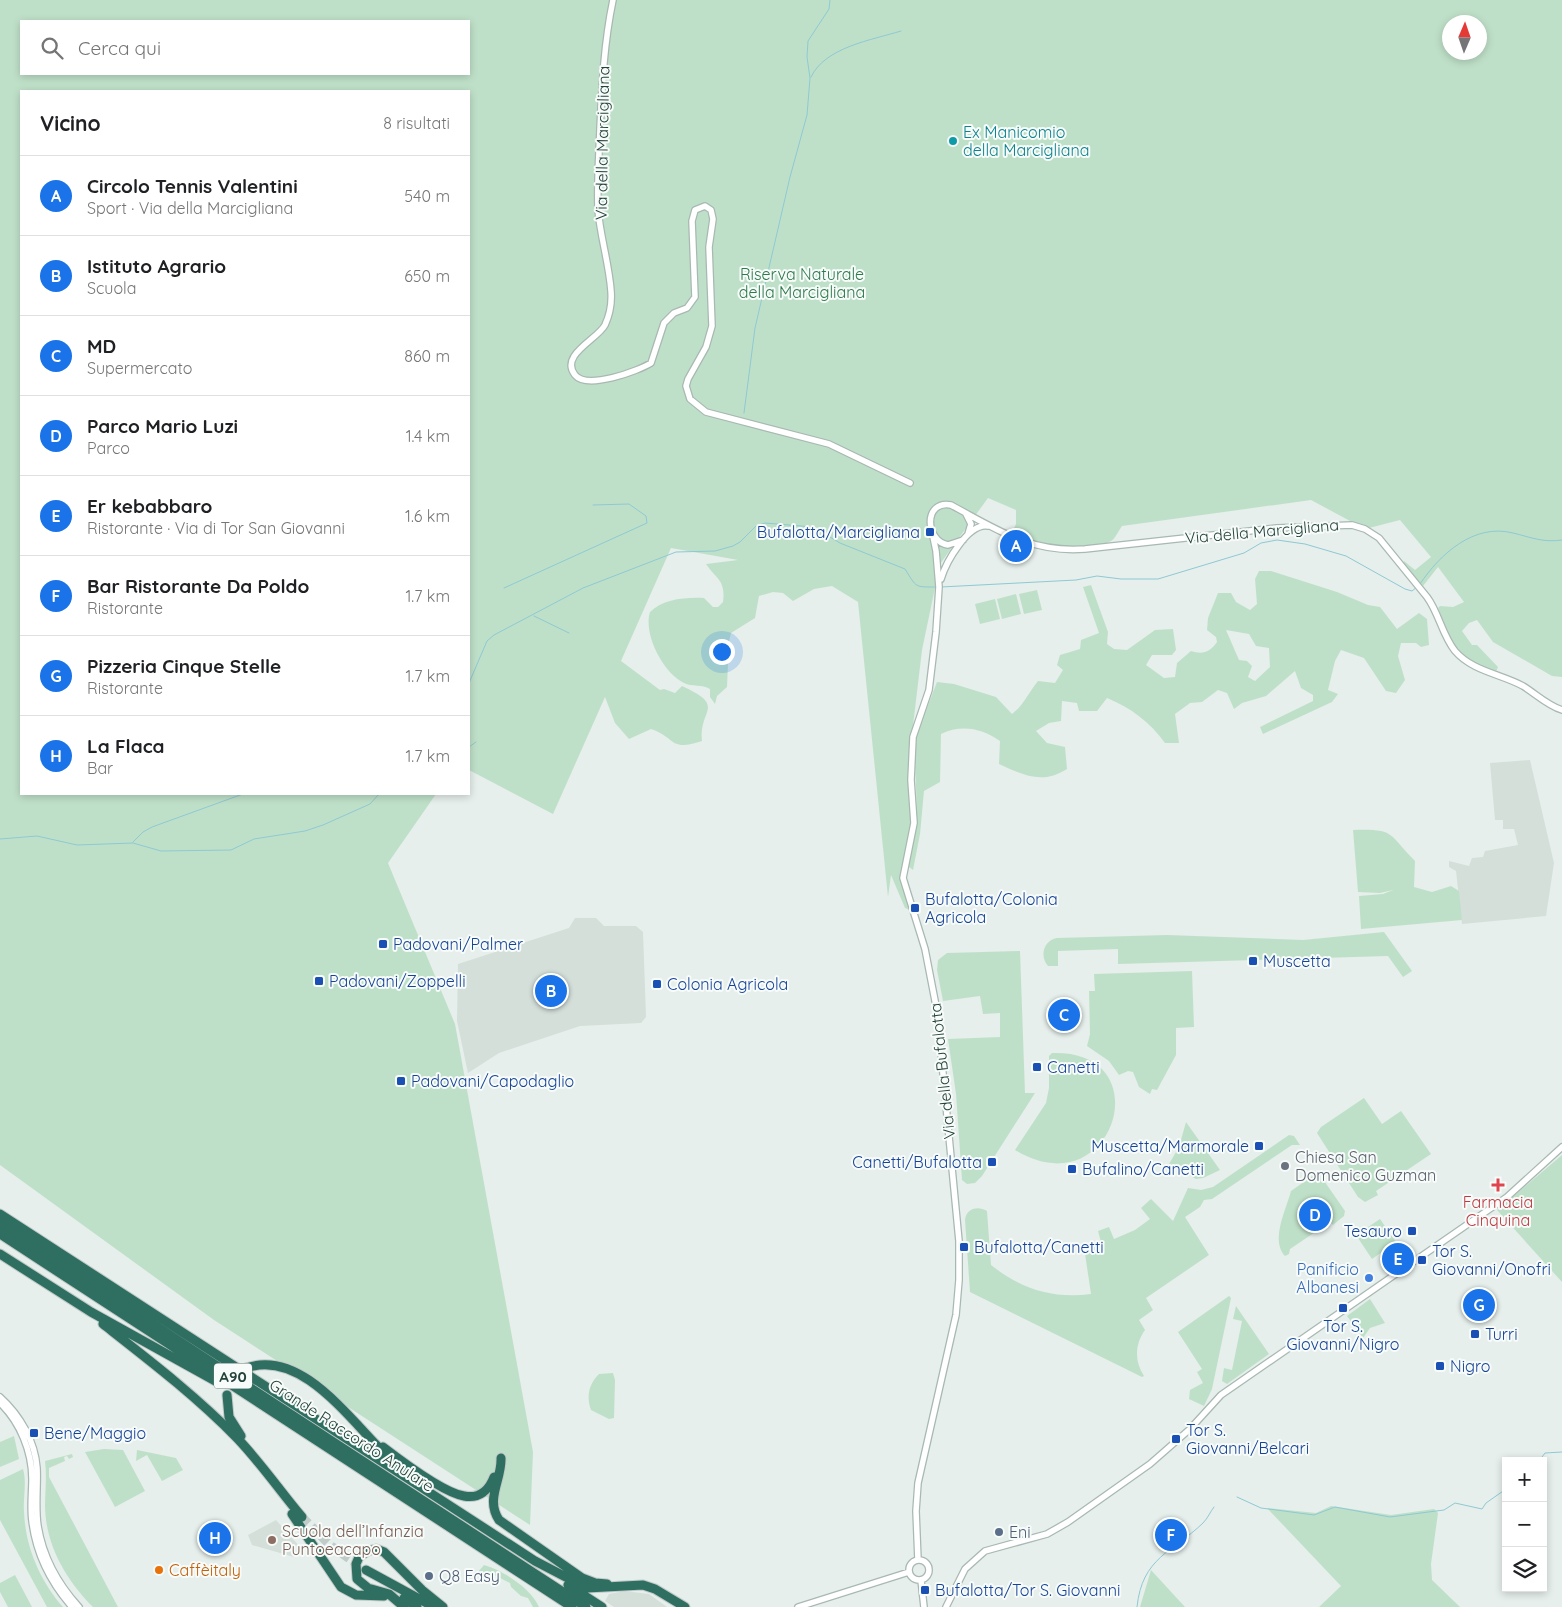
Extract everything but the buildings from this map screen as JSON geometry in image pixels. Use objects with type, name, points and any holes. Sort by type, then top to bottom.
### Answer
[{"type":"highway","points":[[0,1210],[62,1255]]},
{"type":"highway","name":"Grande Raccordo Anulare","points":[[0,1214],[536,1561]]},
{"type":"highway","name":"Grande Raccordo Anulare","points":[[0,1224],[465,1533]]},
{"type":"highway","name":"Grande Raccordo Anulare","points":[[0,1234],[318,1441],[586,1607]]},
{"type":"highway","points":[[0,1254],[71,1300],[210,1378],[286,1426],[318,1441]]},
{"type":"highway","points":[[71,1300],[144,1356],[188,1393],[236,1438],[302,1517]]},
{"type":"highway","points":[[246,1368],[270,1365],[298,1373],[319,1387],[393,1463],[440,1498]]},
{"type":"highway","points":[[188,1393],[245,1453],[308,1535],[339,1585],[356,1595],[384,1596]]},
{"type":"highway","points":[[227,1395],[227,1407],[231,1422],[273,1481]]},
{"type":"highway","points":[[350,1418],[401,1460],[461,1496],[475,1496],[485,1492],[492,1482],[501,1458],[493,1501],[494,1511],[500,1521],[586,1580],[624,1586]]},
{"type":"highway","points":[[417,1607],[404,1603],[389,1594],[368,1588],[359,1582],[355,1566],[362,1554],[376,1549],[386,1553],[415,1584],[443,1607]]},
{"type":"highway","name":"Grande Raccordo Anulare","points":[[501,1556],[572,1607]]},
{"type":"highway","points":[[536,1561],[587,1588],[600,1589],[638,1585],[655,1589],[685,1607]]},
{"type":"highway","points":[[536,1561],[602,1607]]},
{"type":"highway","points":[[366,1570],[434,1607]]},
{"type":"street","name":"Via della Marcigliana","points":[[613,0],[604,45],[598,191],[600,228],[611,290],[610,310],[601,330],[574,356],[572,367],[576,376],[585,381],[599,380],[643,368],[651,363],[664,323],[674,313],[687,308],[694,297],[692,221],[695,210],[700,206],[707,206],[713,216],[709,247],[712,326],[706,347],[688,379],[687,393],[690,399],[706,412],[829,444],[910,483]]},
{"type":"street","name":"Via della Marcigliana","points":[[932,532],[929,519],[933,509],[942,505],[951,505],[992,527],[1030,544],[1063,550],[1277,528],[1337,524],[1357,526],[1379,538],[1427,597],[1434,606],[1450,644],[1460,656],[1475,666],[1523,686],[1562,710]]},
{"type":"street","points":[[963,511],[970,521],[966,537]]},
{"type":"street","points":[[932,532],[938,541],[945,545],[966,537],[980,526],[992,527]]},
{"type":"street","name":"Via della Bufalotta","points":[[924,1607],[921,1580],[928,1574],[929,1568],[924,1561],[918,1560],[916,1518],[918,1482],[956,1315],[959,1280],[959,1241],[945,1076],[937,1011],[925,949],[903,878],[914,823],[911,780],[913,738],[930,684],[939,587],[937,558],[932,532]]},
{"type":"street","name":"Via della Bufalotta","points":[[939,587],[946,565],[966,537]]},
{"type":"street","points":[[946,1607],[965,1569],[985,1551],[1047,1534],[1120,1488],[1190,1429],[1221,1395],[1507,1197],[1562,1147]]},
{"type":"street","points":[[0,1397],[20,1420],[34,1451],[37,1468],[38,1522],[46,1554],[56,1578],[79,1607]]},
{"type":"street","points":[[0,1403],[16,1423],[28,1450],[32,1478],[32,1522],[41,1557],[54,1584],[72,1607]]},
{"type":"street","points":[[918,1560],[910,1564],[909,1572],[914,1579],[921,1580]]},
{"type":"street","points":[[798,1607],[909,1572]]},
{"type":"shaded area","points":[[1530,760],[1554,863],[1546,916],[1462,924],[1456,871],[1449,867],[1449,861],[1469,866],[1472,858],[1483,857],[1485,851],[1518,845],[1514,829],[1503,829],[1503,820],[1495,820],[1490,763]]},
{"type":"shaded area","points":[[575,918],[596,918],[604,926],[636,926],[643,932],[646,1017],[641,1023],[580,1026],[499,1053],[468,1073],[457,1021],[458,964],[569,928]]},
{"type":"shaded area","name":"Scuola dell’Infanzia Puntoeacapo","points":[[276,1520],[301,1548],[299,1556],[294,1557],[252,1545],[248,1535]]},
{"type":"shaded area","points":[[624,1591],[649,1594],[667,1607],[614,1607],[605,1601],[609,1594]]},
{"type":"green space","name":"Riserva Naturale della Marcigliana","points":[[0,0],[1562,0],[1562,677],[1552,676],[1493,642],[1477,620],[1469,623],[1462,631],[1472,645],[1477,645],[1498,667],[1496,672],[1472,661],[1464,655],[1448,632],[1438,608],[1440,606],[1453,607],[1464,602],[1438,567],[1423,586],[1403,564],[1404,561],[1415,570],[1431,557],[1400,520],[1365,529],[1311,500],[1122,526],[1111,541],[1101,545],[1076,547],[1047,544],[1012,533],[1016,524],[1016,510],[988,498],[940,564],[922,650],[909,759],[913,823],[902,876],[910,910],[905,908],[891,875],[888,897],[858,602],[832,586],[814,589],[793,601],[783,593],[773,592],[759,596],[755,618],[731,633],[727,687],[717,696],[715,704],[710,697],[710,689],[684,683],[676,678],[662,662],[656,652],[649,631],[650,612],[661,604],[689,598],[704,598],[713,607],[718,607],[723,602],[722,584],[706,564],[738,560],[671,548],[621,661],[660,690],[664,689],[675,693],[682,686],[704,699],[708,709],[702,730],[702,741],[684,745],[678,744],[651,729],[629,739],[615,723],[605,697],[553,814],[470,771],[470,90],[20,90],[20,795],[435,795],[388,863],[455,1024],[533,1452],[530,1525],[214,1320],[0,1165]]},
{"type":"green space","points":[[1259,571],[1271,571],[1337,592],[1368,605],[1380,607],[1397,629],[1419,613],[1427,619],[1429,645],[1421,647],[1416,643],[1401,643],[1398,656],[1405,680],[1396,693],[1386,691],[1364,658],[1341,650],[1335,661],[1328,690],[1338,694],[1332,702],[1263,734],[1260,727],[1313,701],[1313,695],[1301,688],[1295,671],[1266,696],[1242,703],[1234,709],[1227,693],[1218,690],[1202,702],[1190,703],[1175,714],[1179,743],[1165,743],[1139,716],[1107,698],[1097,711],[1079,711],[1077,703],[1062,701],[1061,721],[1049,723],[1036,731],[1047,743],[1065,747],[1067,769],[1049,777],[1024,775],[999,764],[1000,741],[979,730],[964,728],[941,734],[940,782],[924,791],[920,834],[913,870],[908,866],[917,813],[916,736],[937,682],[954,684],[996,697],[1012,714],[1023,703],[1038,681],[1055,683],[1063,670],[1057,665],[1060,655],[1080,649],[1081,640],[1099,633],[1083,587],[1091,585],[1108,632],[1107,644],[1114,649],[1127,650],[1155,630],[1173,629],[1176,650],[1172,655],[1152,655],[1146,665],[1164,678],[1175,677],[1177,663],[1191,651],[1206,652],[1217,642],[1216,637],[1207,630],[1208,618],[1218,593],[1231,593],[1236,602],[1250,610],[1257,604],[1255,579]],"holes":[[[1226,630],[1249,634],[1256,646],[1269,648],[1270,667],[1255,681],[1248,677],[1252,666],[1247,661],[1239,660]]]},
{"type":"green space","points":[[1037,590],[1042,610],[1024,614],[1019,594]]},
{"type":"green space","points":[[1016,594],[1021,614],[1002,619],[997,599]]},
{"type":"green space","points":[[995,599],[1000,619],[980,624],[975,604]]},
{"type":"green space","points":[[1353,830],[1377,830],[1390,835],[1415,861],[1414,887],[1432,892],[1451,886],[1459,891],[1462,920],[1361,929],[1359,896],[1383,894],[1393,890],[1380,893],[1358,892]]},
{"type":"green space","points":[[1384,932],[1412,971],[1403,977],[1388,956],[1118,964],[1118,949],[1058,951],[1058,966],[1048,966],[1043,953],[1046,945],[1057,938],[1167,935],[1303,940]]},
{"type":"green space","points":[[1020,951],[1025,1093],[1035,1093],[982,1176],[975,1183],[967,1184],[962,1180],[956,1094],[948,1039],[1000,1037],[1000,1013],[983,1014],[980,996],[943,1001],[937,970],[938,960],[947,953]]},
{"type":"green space","points":[[1192,971],[1194,1027],[1176,1028],[1176,1055],[1157,1090],[1152,1089],[1150,1094],[1139,1087],[1133,1072],[1128,1071],[1119,1075],[1109,1061],[1087,1046],[1090,1034],[1089,991],[1095,991],[1094,974]]},
{"type":"green space","points":[[1052,1053],[1086,1058],[1107,1075],[1115,1098],[1112,1122],[1099,1145],[1078,1160],[1049,1163],[1015,1150],[1046,1103],[1049,1088],[1049,1056]]},
{"type":"green space","points":[[1364,1098],[1382,1124],[1401,1111],[1431,1154],[1376,1191],[1378,1195],[1365,1202],[1358,1197],[1317,1133],[1321,1127]]},
{"type":"green space","points":[[1186,1122],[1220,1170],[1203,1178],[1196,1179],[1169,1164],[1179,1147]]},
{"type":"green space","points":[[1289,1135],[1294,1136],[1300,1145],[1292,1145],[1212,1199],[1204,1200],[1200,1207],[1185,1217],[1209,1255],[1146,1298],[1153,1310],[1139,1320],[1145,1330],[1139,1341],[1137,1353],[1137,1359],[1144,1376],[1142,1377],[970,1292],[965,1220],[967,1213],[973,1209],[979,1208],[987,1211],[991,1265],[1002,1273],[1026,1286],[1038,1290],[1064,1295],[1091,1294],[1084,1247],[1101,1242],[1098,1231],[1109,1227],[1114,1239],[1135,1230],[1150,1219],[1141,1208],[1151,1199],[1173,1221],[1188,1188],[1201,1190],[1213,1187]]},
{"type":"green space","points":[[1562,1155],[1562,1282],[1497,1210]]},
{"type":"green space","points":[[1318,1172],[1345,1211],[1344,1216],[1333,1225],[1330,1222],[1290,1249],[1289,1254],[1285,1256],[1279,1242],[1279,1233],[1291,1191]]},
{"type":"green space","points":[[1380,1219],[1396,1242],[1372,1259],[1356,1235]]},
{"type":"green space","points":[[1229,1296],[1231,1298],[1212,1389],[1204,1406],[1189,1399],[1190,1390],[1203,1383],[1197,1372],[1202,1369],[1178,1332]]},
{"type":"green space","points":[[1370,1299],[1385,1323],[1370,1328],[1363,1338],[1347,1316]]},
{"type":"green space","points":[[1236,1306],[1269,1354],[1227,1384],[1222,1381],[1224,1368],[1232,1370],[1242,1321],[1233,1319]]},
{"type":"green space","points":[[613,1373],[615,1380],[614,1418],[609,1419],[591,1410],[589,1395],[591,1386],[599,1374]]},
{"type":"green space","points":[[14,1436],[19,1459],[0,1467],[0,1442]]},
{"type":"green space","points":[[104,1449],[123,1450],[145,1491],[115,1507],[85,1452]]},
{"type":"green space","points":[[137,1450],[176,1458],[183,1470],[162,1481],[147,1455],[136,1461]]},
{"type":"green space","points":[[72,1454],[73,1457],[69,1459],[67,1456],[64,1457],[65,1461],[49,1468],[49,1477],[118,1607],[93,1607],[83,1597],[59,1562],[49,1535],[45,1507],[45,1461]]},
{"type":"green space","points":[[23,1469],[27,1537],[35,1562],[47,1586],[63,1607],[47,1607],[0,1520],[0,1480]]},
{"type":"green space","points":[[1331,1506],[1391,1515],[1434,1509],[1438,1513],[1431,1564],[1432,1580],[1460,1607],[1319,1607],[1341,1586],[1267,1508],[1316,1513]]},
{"type":"green space","points":[[484,1565],[499,1571],[523,1587],[530,1593],[539,1607],[533,1607],[528,1598],[521,1596],[511,1587],[510,1583],[488,1572],[480,1578],[478,1572]]},
{"type":"green space","points":[[1151,1570],[1185,1607],[1140,1607]]},
{"type":"green space","points":[[15,1575],[32,1607],[8,1607],[0,1592],[0,1583]]},
{"type":"waterway","points":[[744,413],[755,328],[790,177],[807,115],[810,78],[807,57],[808,41],[829,9],[830,0]]},
{"type":"waterway","points":[[811,77],[827,58],[838,52],[850,46],[901,31]]},
{"type":"waterway","points":[[504,588],[647,523],[646,516],[629,504],[593,505]]},
{"type":"waterway","points":[[470,681],[487,641],[494,635],[583,588],[676,552],[715,551],[733,546],[740,542],[756,526],[765,523],[813,527],[840,543],[905,569],[917,585],[937,587]]},
{"type":"waterway","points":[[1420,584],[1437,562],[1448,552],[1472,537],[1499,531],[1543,540],[1562,540]]},
{"type":"waterway","points":[[941,587],[1076,580],[1097,576],[1121,579],[1158,579],[1244,553],[1261,543],[1277,540],[1305,544],[1346,556],[1405,589],[1412,591],[1417,587]]},
{"type":"waterway","points":[[534,616],[569,633]]},
{"type":"waterway","points":[[470,746],[476,742]]},
{"type":"waterway","points":[[133,842],[143,832],[152,827],[240,795]]},
{"type":"waterway","points":[[0,839],[37,836],[77,845],[133,843],[161,851],[231,850],[254,839],[305,831],[323,825],[370,804],[378,795]]},
{"type":"waterway","points":[[1542,1457],[1545,1453],[1562,1452]]},
{"type":"waterway","points":[[1237,1497],[1261,1508],[1314,1515],[1335,1507],[1390,1517],[1444,1510],[1455,1503],[1482,1509],[1486,1503],[1502,1492]]},
{"type":"waterway","points":[[1137,1607],[1140,1590],[1152,1566],[1203,1523],[1214,1507]]},
{"type":"tunnel","points":[[302,1517],[331,1546],[366,1570]]},
{"type":"place","name":"Ex Manicomio della Marcigliana","points":[[953,141]]},
{"type":"place","name":"Bufalotta/Marcigliana","points":[[930,532]]},
{"type":"place","name":"Circolo Tennis Valentini","points":[[1016,546]]},
{"type":"place","name":"Bufalotta/Colonia Agricola","points":[[915,908]]},
{"type":"place","name":"Padovani/Palmer","points":[[383,944]]},
{"type":"place","name":"Muscetta","points":[[1253,961]]},
{"type":"place","name":"Padovani/Zoppelli","points":[[319,981]]},
{"type":"place","name":"Colonia Agricola","points":[[657,984]]},
{"type":"place","name":"Istituto Agrario","points":[[551,991]]},
{"type":"place","name":"MD","points":[[1064,1015]]},
{"type":"place","name":"Canetti","points":[[1037,1067]]},
{"type":"place","name":"Padovani/Capodaglio","points":[[401,1081]]},
{"type":"place","name":"Muscetta/Marmorale","points":[[1259,1146]]},
{"type":"place","name":"Canetti/Bufalotta","points":[[992,1162]]},
{"type":"place","name":"Chiesa San Domenico Guzman","points":[[1285,1166]]},
{"type":"place","name":"Bufalino/Canetti","points":[[1072,1169]]},
{"type":"place","name":"Farmacia Cinquina","points":[[1498,1185]]},
{"type":"place","name":"Parco Mario Luzi","points":[[1315,1215]]},
{"type":"place","name":"Tesauro","points":[[1412,1231]]},
{"type":"place","name":"Bufalotta/Canetti","points":[[964,1247]]},
{"type":"place","name":"Er kebabbaro","points":[[1398,1259]]},
{"type":"place","name":"Tor S. Giovanni/Onofri","points":[[1422,1260]]},
{"type":"place","name":"Panificio Albanesi","points":[[1369,1278]]},
{"type":"place","name":"Pizzeria Cinque Stelle","points":[[1479,1305]]},
{"type":"place","name":"Tor S. Giovanni/Nigro","points":[[1343,1308]]},
{"type":"place","name":"Turri","points":[[1475,1334]]},
{"type":"place","name":"Nigro","points":[[1440,1366]]},
{"type":"place","name":"Bene/Maggio","points":[[34,1433]]},
{"type":"place","name":"Tor S. Giovanni/Belcari","points":[[1176,1439]]},
{"type":"place","name":"Eni","points":[[999,1532]]},
{"type":"place","name":"Bar Ristorante Da Poldo","points":[[1171,1535]]},
{"type":"place","name":"La Flaca","points":[[215,1538]]},
{"type":"place","name":"Scuola dell’Infanzia Puntoeacapo","points":[[272,1540]]},
{"type":"place","name":"Caffèitaly","points":[[159,1570]]},
{"type":"place","name":"Q8 Easy","points":[[429,1576]]},
{"type":"place","name":"Bufalotta/Tor S. Giovanni","points":[[925,1590]]}]
